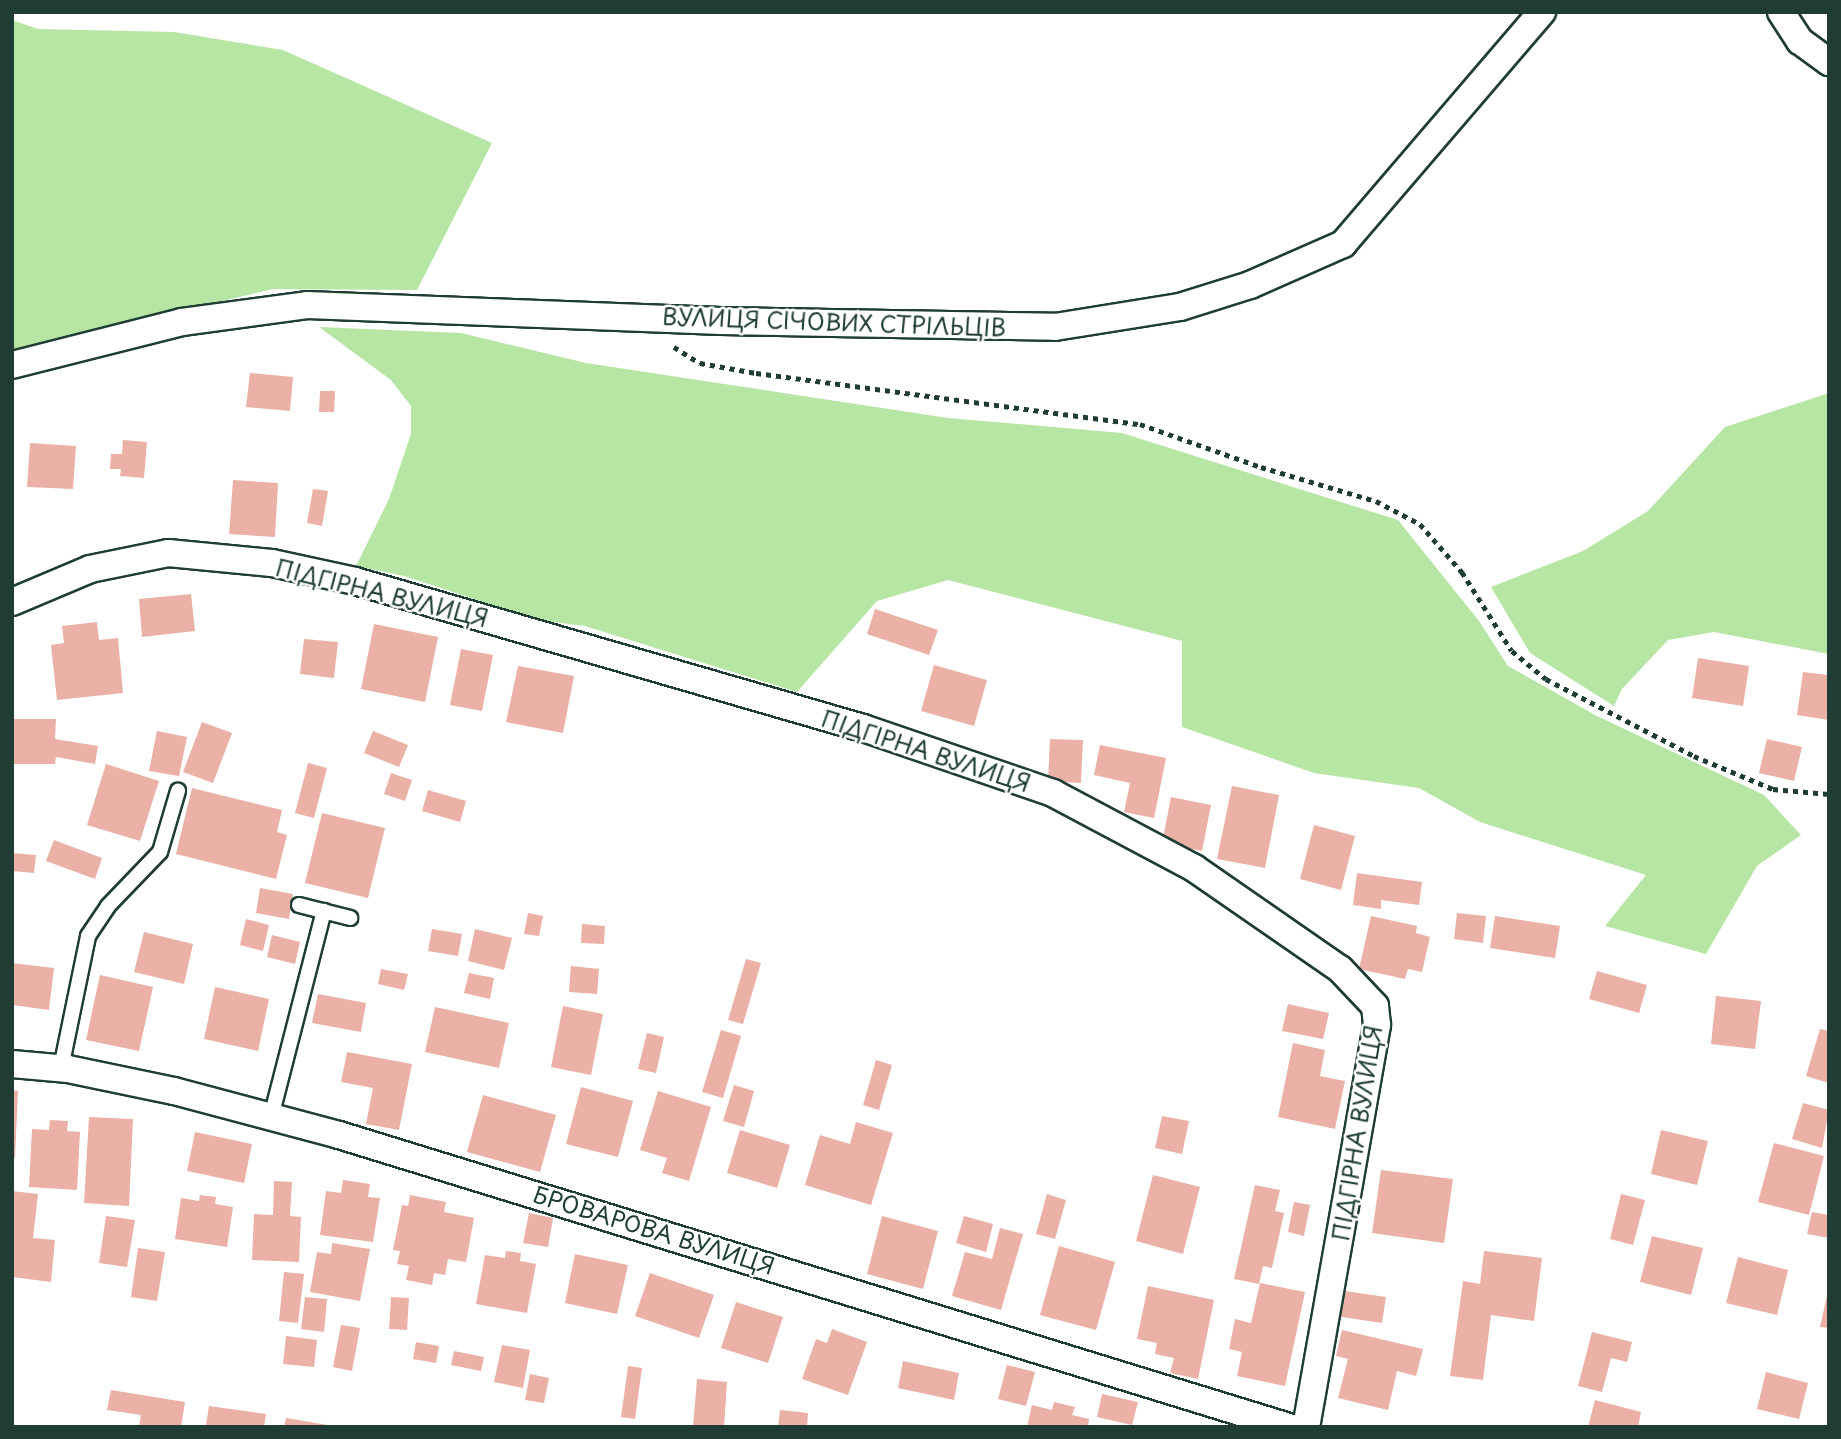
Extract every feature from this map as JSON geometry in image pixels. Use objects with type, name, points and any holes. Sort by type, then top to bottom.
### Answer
[{"type":"street","name":"ВУЛИЦЯ СІЧОВИХ СТРІЛЬЦІВ","points":[[12,365],[182,322],[306,305],[1055,327],[1180,307],[1250,285],[1343,244],[1542,12]]},
{"type":"street","points":[[1781,12],[1800,41],[1829,62]]},
{"type":"street","name":"ПІДГІРНА ВУЛИЦЯ","points":[[12,602],[90,569],[169,553],[259,562],[355,581],[863,728],[1041,789],[1194,868],[1340,969],[1375,1006],[1377,1025],[1306,1427]]},
{"type":"street","name":"БРОВАРОВА ВУЛИЦЯ","points":[[12,1064],[61,1068],[271,1117],[842,1286],[1289,1427]]},
{"type":"lane","points":[[61,1068],[88,936],[108,906],[160,852],[178,791]]},
{"type":"lane","points":[[299,905],[350,918]]},
{"type":"lane","points":[[271,1117],[324,911]]},
{"type":"path","points":[[662,317],[671,343],[699,363],[924,398],[1140,424],[1261,467],[1376,501],[1420,524],[1461,572],[1512,651],[1546,679],[1694,756],[1773,789],[1829,794]]},
{"type":"green space","points":[[12,20],[38,29],[174,32],[283,50],[492,143],[417,290],[273,289],[12,351]]},
{"type":"green space","points":[[319,327],[461,333],[586,363],[948,418],[1122,433],[1398,520],[1479,621],[1508,666],[1597,716],[1764,795],[1801,835],[1757,866],[1706,954],[1605,926],[1646,875],[1480,822],[1419,788],[1314,773],[1182,727],[1182,641],[948,580],[877,601],[797,692],[585,626],[538,620],[404,576],[356,566],[389,499],[411,434],[411,406],[391,380]]},
{"type":"green space","points":[[1829,393],[1829,654],[1714,632],[1668,640],[1622,689],[1614,706],[1530,653],[1491,587],[1583,551],[1648,511],[1725,427]]},
{"type":"building","points":[[250,373],[293,377],[290,411],[246,407]]},
{"type":"building","points":[[320,391],[335,391],[334,412],[319,412]]},
{"type":"building","points":[[123,440],[147,442],[144,478],[120,476],[121,469],[110,469],[111,454],[122,454]]},
{"type":"building","points":[[30,443],[76,446],[73,489],[27,487]]},
{"type":"building","points":[[233,480],[278,483],[275,537],[229,534]]},
{"type":"building","points":[[313,489],[328,491],[322,526],[307,523]]},
{"type":"building","points":[[191,594],[195,631],[142,637],[139,599]]},
{"type":"building","points":[[875,609],[938,630],[929,655],[867,634]]},
{"type":"building","points":[[97,622],[99,640],[118,638],[123,693],[57,700],[51,645],[64,643],[62,626]]},
{"type":"building","points":[[374,624],[438,637],[425,702],[361,689]]},
{"type":"building","points":[[304,639],[338,642],[334,678],[300,674]]},
{"type":"building","points":[[461,649],[493,655],[482,711],[450,705]]},
{"type":"building","points":[[1698,658],[1749,666],[1743,706],[1692,698]]},
{"type":"building","points":[[934,665],[987,680],[974,726],[921,711]]},
{"type":"building","points":[[518,666],[574,676],[563,733],[506,722]]},
{"type":"building","points":[[1803,672],[1829,675],[1829,720],[1797,715]]},
{"type":"building","points":[[12,719],[56,719],[55,739],[98,746],[95,764],[56,757],[55,764],[12,764]]},
{"type":"building","points":[[202,722],[232,733],[213,783],[183,772]]},
{"type":"building","points":[[157,731],[187,737],[179,776],[149,771]]},
{"type":"building","points":[[373,731],[408,745],[399,767],[364,753]]},
{"type":"building","points":[[1050,739],[1083,740],[1081,783],[1048,781]]},
{"type":"building","points":[[1767,739],[1802,747],[1794,781],[1759,773]]},
{"type":"building","points":[[1100,745],[1166,758],[1154,818],[1124,812],[1130,783],[1094,775]]},
{"type":"building","points":[[308,763],[327,768],[314,818],[295,813]]},
{"type":"building","points":[[106,764],[159,781],[140,841],[87,825]]},
{"type":"building","points":[[391,773],[412,780],[405,801],[384,794]]},
{"type":"building","points":[[1232,786],[1279,795],[1265,868],[1217,859]]},
{"type":"building","points":[[192,788],[282,810],[277,832],[287,835],[276,879],[176,854]]},
{"type":"building","points":[[428,790],[466,801],[460,822],[422,811]]},
{"type":"building","points":[[1171,797],[1211,805],[1202,851],[1162,843]]},
{"type":"building","points":[[322,813],[385,828],[368,898],[305,883]]},
{"type":"building","points":[[1314,825],[1355,836],[1341,890],[1300,879]]},
{"type":"building","points":[[54,840],[102,858],[95,879],[46,861]]},
{"type":"building","points":[[12,853],[36,855],[34,873],[12,871]]},
{"type":"building","points":[[1357,873],[1422,882],[1419,905],[1381,900],[1381,909],[1353,905]]},
{"type":"building","points":[[260,888],[293,894],[289,919],[256,913]]},
{"type":"building","points":[[528,913],[543,916],[539,936],[524,934]]},
{"type":"building","points":[[1457,913],[1486,916],[1483,943],[1454,939]]},
{"type":"building","points":[[1371,916],[1417,926],[1416,933],[1430,937],[1422,972],[1408,969],[1405,979],[1359,969]]},
{"type":"building","points":[[1495,916],[1560,926],[1555,958],[1490,948]]},
{"type":"building","points":[[246,919],[269,925],[263,951],[240,945]]},
{"type":"building","points":[[582,924],[605,926],[604,944],[581,943]]},
{"type":"building","points":[[432,929],[462,934],[458,956],[428,951]]},
{"type":"building","points":[[475,929],[512,938],[504,970],[468,961]]},
{"type":"building","points":[[144,932],[193,944],[184,984],[134,972]]},
{"type":"building","points":[[272,935],[300,942],[295,964],[267,957]]},
{"type":"building","points":[[746,959],[761,963],[743,1024],[728,1020]]},
{"type":"building","points":[[12,963],[54,968],[49,1010],[12,1005]]},
{"type":"building","points":[[571,966],[599,969],[597,994],[569,992]]},
{"type":"building","points":[[381,969],[408,974],[404,990],[378,984]]},
{"type":"building","points":[[1597,971],[1647,985],[1639,1013],[1589,999]]},
{"type":"building","points":[[469,973],[494,978],[490,999],[464,993]]},
{"type":"building","points":[[100,975],[153,987],[139,1051],[86,1040]]},
{"type":"building","points":[[215,987],[269,999],[258,1051],[204,1039]]},
{"type":"building","points":[[318,994],[366,1003],[361,1032],[312,1023]]},
{"type":"building","points":[[1716,996],[1761,1001],[1755,1049],[1711,1044]]},
{"type":"building","points":[[1288,1004],[1329,1013],[1323,1039],[1282,1031]]},
{"type":"building","points":[[563,1006],[603,1014],[591,1075],[551,1067]]},
{"type":"building","points":[[435,1007],[509,1023],[499,1068],[425,1052]]},
{"type":"building","points":[[1820,1029],[1829,1031],[1829,1083],[1806,1076]]},
{"type":"building","points":[[721,1030],[741,1036],[723,1098],[702,1092]]},
{"type":"building","points":[[647,1033],[664,1037],[656,1073],[638,1069]]},
{"type":"building","points":[[1293,1043],[1325,1050],[1320,1076],[1345,1081],[1335,1129],[1278,1117]]},
{"type":"building","points":[[347,1052],[412,1064],[399,1130],[366,1124],[373,1088],[341,1082]]},
{"type":"building","points":[[876,1060],[892,1065],[879,1110],[863,1105]]},
{"type":"building","points":[[734,1085],[754,1091],[744,1127],[723,1121]]},
{"type":"building","points":[[581,1087],[633,1101],[618,1157],[566,1144]]},
{"type":"building","points":[[12,1090],[18,1091],[15,1158],[12,1158]]},
{"type":"building","points":[[658,1091],[711,1107],[689,1181],[662,1173],[667,1158],[640,1150]]},
{"type":"building","points":[[483,1095],[556,1115],[540,1172],[467,1152]]},
{"type":"building","points":[[1803,1103],[1829,1110],[1822,1148],[1792,1139]]},
{"type":"building","points":[[1162,1116],[1189,1121],[1182,1154],[1155,1148]]},
{"type":"building","points":[[89,1117],[133,1119],[129,1206],[84,1203]]},
{"type":"building","points":[[50,1120],[68,1121],[67,1131],[80,1132],[77,1190],[29,1187],[32,1129],[49,1130]]},
{"type":"building","points":[[856,1122],[893,1133],[871,1205],[805,1185],[820,1135],[850,1144]]},
{"type":"building","points":[[740,1130],[790,1145],[777,1188],[727,1173]]},
{"type":"building","points":[[1661,1130],[1708,1141],[1697,1185],[1651,1174]]},
{"type":"building","points":[[195,1132],[252,1144],[244,1183],[187,1171]]},
{"type":"building","points":[[1774,1143],[1824,1156],[1809,1215],[1758,1202]]},
{"type":"building","points":[[1381,1170],[1453,1179],[1444,1243],[1372,1233]]},
{"type":"building","points":[[1153,1175],[1200,1187],[1183,1254],[1136,1241]]},
{"type":"building","points":[[343,1180],[370,1184],[368,1197],[380,1198],[373,1242],[320,1235],[326,1191],[341,1193]]},
{"type":"building","points":[[274,1181],[292,1182],[290,1216],[301,1217],[299,1262],[252,1260],[254,1214],[273,1215]]},
{"type":"building","points":[[1255,1185],[1280,1190],[1275,1211],[1284,1213],[1272,1268],[1263,1266],[1259,1284],[1234,1279]]},
{"type":"building","points":[[12,1191],[38,1194],[33,1238],[55,1240],[51,1282],[12,1277]]},
{"type":"building","points":[[1047,1194],[1066,1200],[1055,1239],[1036,1234]]},
{"type":"building","points":[[1621,1194],[1645,1200],[1633,1245],[1610,1239]]},
{"type":"building","points":[[200,1195],[216,1197],[215,1204],[233,1207],[227,1247],[175,1239],[181,1198],[199,1201]]},
{"type":"building","points":[[410,1195],[446,1202],[444,1212],[474,1218],[466,1262],[448,1259],[445,1275],[434,1273],[432,1285],[406,1280],[409,1266],[397,1264],[400,1251],[393,1250],[402,1205],[408,1206]]},
{"type":"building","points":[[1294,1202],[1310,1205],[1304,1236],[1288,1232]]},
{"type":"building","points":[[1812,1212],[1829,1215],[1829,1238],[1807,1234]]},
{"type":"building","points":[[529,1213],[553,1218],[548,1247],[523,1243]]},
{"type":"building","points":[[106,1216],[135,1220],[127,1267],[99,1263]]},
{"type":"building","points":[[882,1216],[938,1231],[923,1289],[867,1274]]},
{"type":"building","points":[[964,1216],[993,1224],[986,1252],[956,1243]]},
{"type":"building","points":[[1000,1228],[1023,1234],[1001,1310],[952,1296],[965,1252],[992,1259]]},
{"type":"building","points":[[1652,1236],[1703,1248],[1691,1295],[1640,1282]]},
{"type":"building","points":[[332,1243],[370,1249],[360,1301],[310,1292],[317,1252],[331,1254]]},
{"type":"building","points":[[1059,1246],[1115,1262],[1096,1330],[1040,1315]]},
{"type":"building","points":[[138,1248],[165,1252],[157,1301],[131,1297]]},
{"type":"building","points":[[506,1251],[521,1253],[520,1261],[536,1264],[527,1313],[476,1304],[485,1255],[505,1258]]},
{"type":"building","points":[[1484,1251],[1542,1258],[1534,1321],[1491,1315],[1483,1380],[1450,1376],[1463,1281],[1480,1284]]},
{"type":"building","points":[[575,1254],[628,1265],[617,1314],[565,1303]]},
{"type":"building","points":[[1738,1257],[1788,1270],[1777,1315],[1726,1303]]},
{"type":"building","points":[[284,1272],[304,1274],[298,1323],[279,1321]]},
{"type":"building","points":[[650,1273],[714,1295],[699,1338],[635,1316]]},
{"type":"building","points":[[1260,1283],[1305,1292],[1285,1386],[1237,1376],[1242,1352],[1229,1349],[1235,1319],[1251,1323]]},
{"type":"building","points":[[1148,1286],[1214,1300],[1198,1379],[1170,1373],[1174,1358],[1155,1354],[1157,1343],[1137,1339]]},
{"type":"building","points":[[1829,1286],[1829,1328],[1820,1327]]},
{"type":"building","points":[[1338,1290],[1386,1297],[1382,1323],[1335,1316]]},
{"type":"building","points":[[305,1297],[327,1299],[324,1332],[301,1329]]},
{"type":"building","points":[[391,1297],[409,1298],[407,1330],[389,1329]]},
{"type":"building","points":[[736,1302],[783,1317],[768,1363],[721,1348]]},
{"type":"building","points":[[341,1325],[360,1328],[352,1371],[333,1367]]},
{"type":"building","points":[[832,1329],[867,1342],[848,1395],[802,1379],[816,1339],[827,1343]]},
{"type":"building","points":[[1342,1330],[1423,1349],[1416,1376],[1397,1371],[1388,1410],[1338,1398],[1348,1359],[1336,1356]]},
{"type":"building","points":[[1592,1332],[1632,1342],[1627,1362],[1611,1358],[1602,1392],[1578,1386]]},
{"type":"building","points":[[286,1336],[317,1340],[314,1367],[283,1364]]},
{"type":"building","points":[[416,1342],[439,1346],[436,1363],[413,1359]]},
{"type":"building","points":[[502,1345],[530,1350],[523,1388],[494,1382]]},
{"type":"building","points":[[454,1351],[484,1357],[481,1371],[451,1365]]},
{"type":"building","points":[[903,1361],[959,1373],[954,1400],[898,1388]]},
{"type":"building","points":[[1007,1365],[1035,1372],[1026,1406],[998,1399]]},
{"type":"building","points":[[628,1366],[642,1368],[635,1419],[621,1417]]},
{"type":"building","points":[[1766,1372],[1808,1383],[1799,1419],[1757,1409]]},
{"type":"building","points":[[530,1374],[549,1378],[544,1403],[525,1400]]},
{"type":"building","points":[[697,1379],[727,1382],[724,1427],[693,1427]]},
{"type":"building","points":[[111,1390],[185,1402],[181,1427],[139,1427],[141,1415],[107,1410]]},
{"type":"building","points":[[1102,1394],[1138,1402],[1132,1425],[1097,1417]]},
{"type":"building","points":[[1595,1400],[1641,1412],[1638,1427],[1588,1427]]},
{"type":"building","points":[[1054,1402],[1075,1407],[1072,1415],[1089,1419],[1088,1427],[1027,1427],[1032,1405],[1052,1410]]},
{"type":"building","points":[[209,1406],[266,1414],[264,1427],[206,1425]]},
{"type":"building","points":[[780,1410],[808,1413],[807,1427],[778,1427]]},
{"type":"building","points":[[286,1418],[328,1425],[328,1427],[284,1427]]}]
